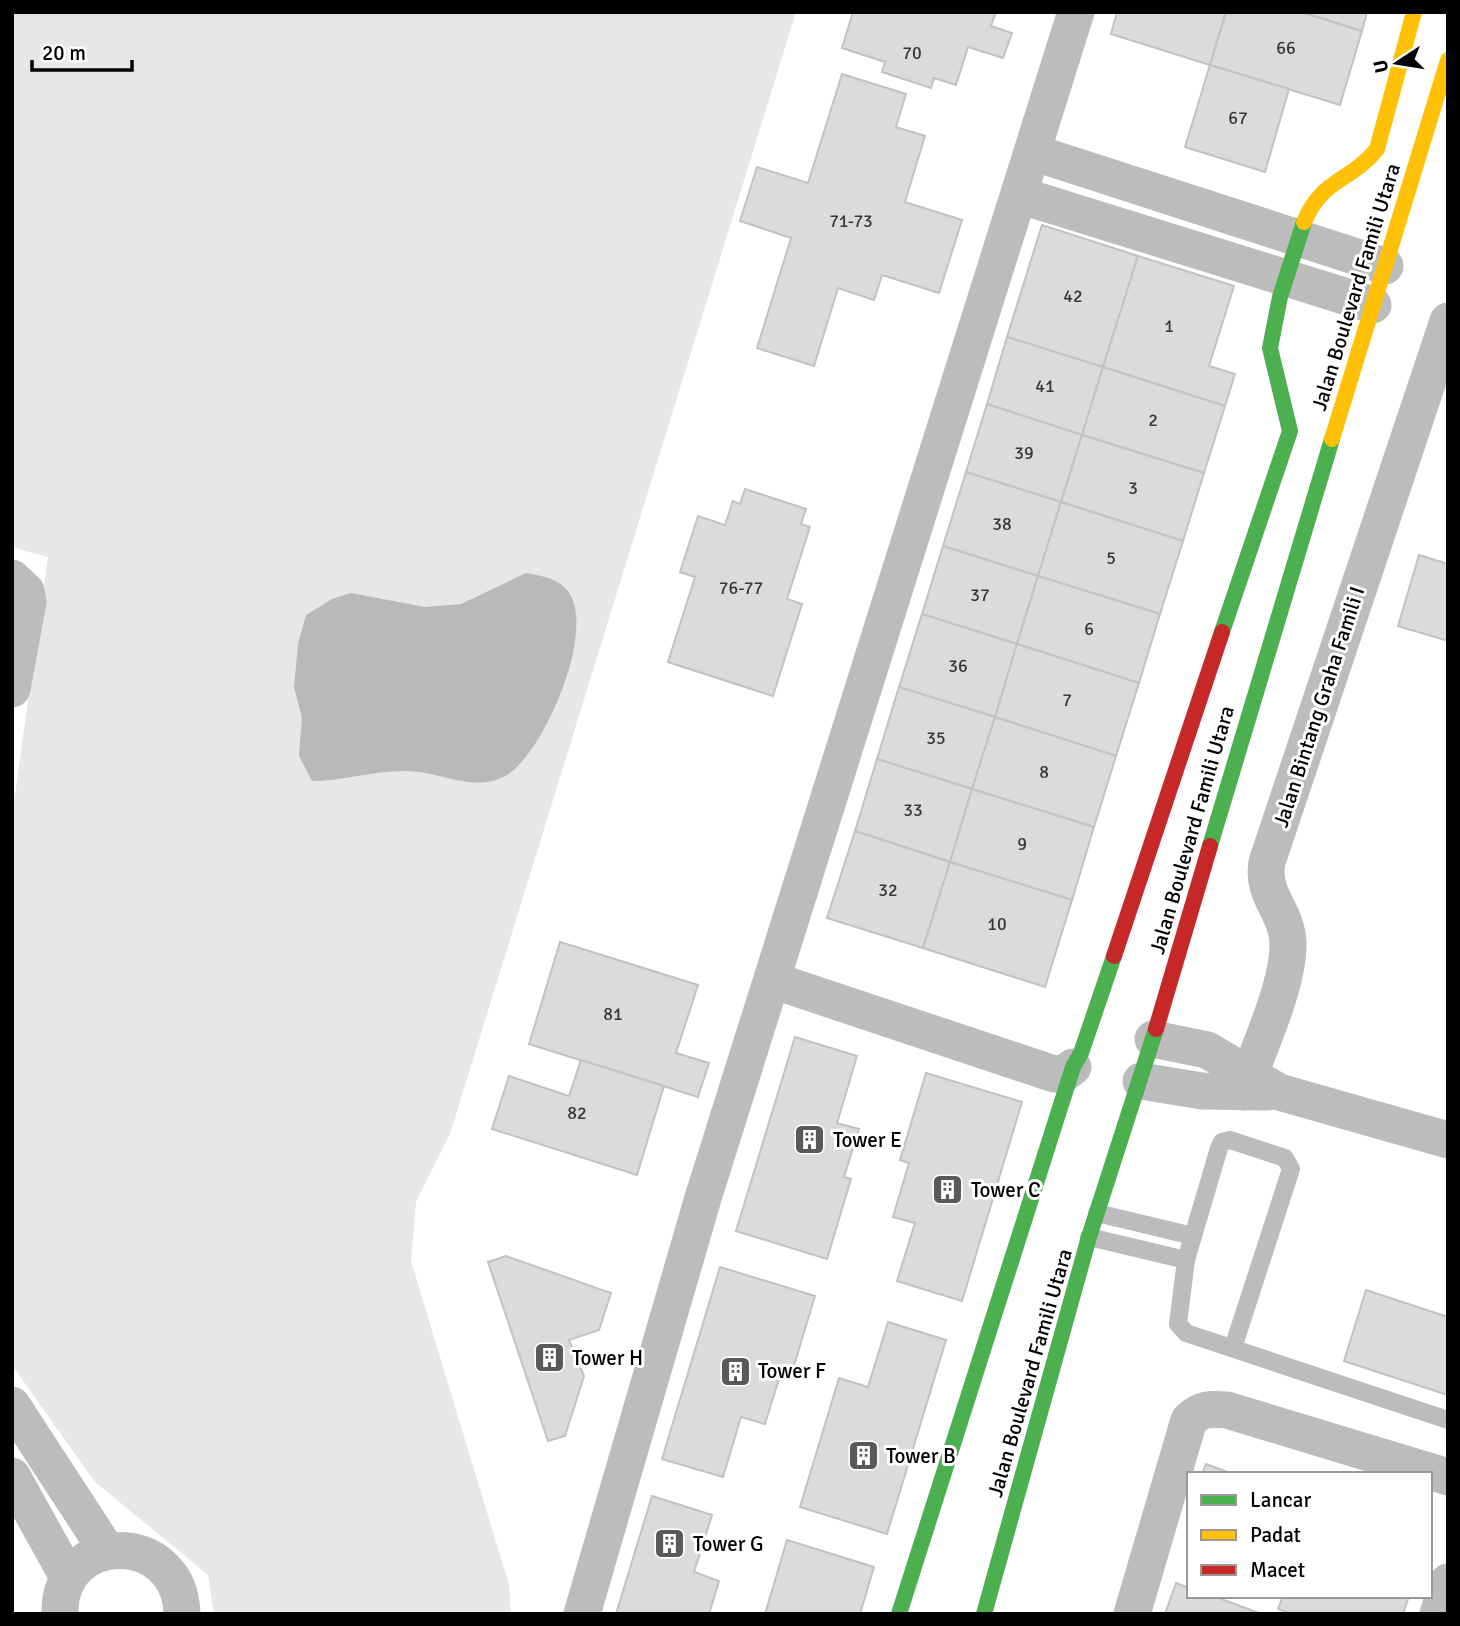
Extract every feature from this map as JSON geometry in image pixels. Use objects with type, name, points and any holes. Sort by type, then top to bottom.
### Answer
[{"type":"street","points":[[582,1614],[703,1198],[1076,12]]},
{"type":"street","points":[[899,1614],[1073,1067],[1081,1053],[1290,431],[1270,342],[1287,278],[1313,201],[1322,190],[1364,164],[1377,149],[1414,12]]},
{"type":"street","name":"Jalan Boulevard Famili Utara","points":[[984,1614],[1089,1237],[1141,1081],[1448,60]]},
{"type":"street","points":[[1032,152],[1385,266]]},
{"type":"street","points":[[1018,195],[1373,305]]},
{"type":"street","name":"Jalan Bintang Graha Famili I","points":[[1257,1087],[1285,972],[1288,945],[1286,923],[1264,879],[1267,862],[1448,321]]},
{"type":"street","points":[[12,578],[26,591],[28,602],[12,689]]},
{"type":"street","points":[[772,980],[1054,1074],[1065,1073],[1073,1067]]},
{"type":"street","points":[[1153,1039],[1207,1050],[1257,1087]]},
{"type":"street","points":[[1141,1081],[1202,1091],[1257,1087],[1448,1139]]},
{"type":"street","points":[[12,1405],[107,1550]]},
{"type":"street","points":[[1132,1614],[1189,1420],[1206,1408],[1227,1410],[1432,1472]]},
{"type":"street","points":[[12,1476],[68,1577]]},
{"type":"street","points":[[60,1614],[60,1600],[68,1577],[86,1560],[107,1550],[130,1550],[150,1557],[167,1571],[178,1590],[182,1614]]},
{"type":"street","points":[[1438,1614],[1448,1582]]},
{"type":"lane","points":[[1233,1348],[1291,1177],[1285,1158],[1230,1140],[1222,1142],[1186,1260],[1178,1324],[1186,1333],[1448,1420]]},
{"type":"lane","points":[[1097,1213],[1193,1236]]},
{"type":"lane","points":[[1089,1237],[1186,1260]]},
{"type":"shaded area","points":[[12,12],[796,12],[450,1134],[416,1202],[411,1261],[509,1585],[511,1614],[214,1614],[208,1575],[94,1481],[12,1365],[12,816],[48,557],[12,547]]},
{"type":"shaded area","points":[[526,573],[552,579],[565,588],[574,605],[576,628],[572,656],[563,686],[537,741],[522,762],[507,775],[496,780],[474,783],[406,771],[312,781],[299,756],[302,718],[294,687],[298,644],[306,615],[332,599],[351,593],[425,607],[461,604]]},
{"type":"building","points":[[853,12],[996,12],[991,26],[1012,33],[1003,58],[968,47],[956,85],[934,78],[931,88],[882,72],[885,62],[842,48]]},
{"type":"building","points":[[1117,12],[1226,12],[1210,65],[1111,34]]},
{"type":"building","points":[[1226,12],[1302,12],[1362,31],[1340,105],[1210,65]]},
{"type":"building","points":[[1302,12],[1367,12],[1362,31]]},
{"type":"building","points":[[1210,65],[1289,89],[1265,172],[1185,147]]},
{"type":"building","points":[[842,74],[906,94],[896,127],[925,136],[905,202],[962,220],[939,293],[882,275],[874,300],[838,288],[814,366],[757,348],[791,238],[740,221],[757,167],[808,183]]},
{"type":"building","points":[[1042,225],[1138,256],[1103,367],[1007,337]]},
{"type":"building","points":[[1138,256],[1234,286],[1209,366],[1235,374],[1225,406],[1103,367]]},
{"type":"building","points":[[1007,337],[1103,367],[1082,435],[987,404]]},
{"type":"building","points":[[1103,367],[1225,406],[1204,473],[1082,435]]},
{"type":"building","points":[[987,404],[1082,435],[1061,502],[966,472]]},
{"type":"building","points":[[1082,435],[1204,473],[1183,541],[1061,502]]},
{"type":"building","points":[[966,472],[1061,502],[1038,576],[943,546]]},
{"type":"building","points":[[745,489],[806,509],[801,524],[810,527],[787,599],[802,604],[773,696],[668,662],[695,577],[680,572],[698,516],[725,525],[733,501],[740,504]]},
{"type":"building","points":[[1061,502],[1183,541],[1160,614],[1038,576]]},
{"type":"building","points":[[943,546],[1038,576],[1017,644],[922,614]]},
{"type":"building","points":[[1419,555],[1448,564],[1448,641],[1398,626]]},
{"type":"building","points":[[1038,576],[1160,614],[1139,683],[1017,644]]},
{"type":"building","points":[[922,614],[1017,644],[995,717],[899,687]]},
{"type":"building","points":[[1017,644],[1139,683],[1116,756],[995,717]]},
{"type":"building","points":[[899,687],[995,717],[972,789],[877,759]]},
{"type":"building","points":[[995,717],[1116,756],[1094,827],[972,789]]},
{"type":"building","points":[[877,759],[972,789],[950,862],[855,831]]},
{"type":"building","points":[[972,789],[1094,827],[1072,900],[950,862]]},
{"type":"building","points":[[855,831],[950,862],[923,948],[827,918]]},
{"type":"building","points":[[950,862],[1072,900],[1045,987],[923,948]]},
{"type":"building","points":[[560,942],[698,985],[676,1053],[709,1063],[698,1097],[529,1044]]},
{"type":"building","name":"Tower E","points":[[795,1037],[857,1056],[837,1123],[859,1129],[844,1177],[851,1179],[827,1259],[736,1231]]},
{"type":"building","points":[[581,1060],[664,1086],[637,1175],[492,1129],[509,1076],[569,1096]]},
{"type":"building","name":"Tower C","points":[[926,1073],[1022,1102],[962,1301],[897,1281],[915,1223],[893,1217],[909,1163],[900,1160]]},
{"type":"building","name":"Tower H","points":[[506,1256],[611,1293],[599,1330],[569,1340],[584,1376],[565,1436],[548,1441],[488,1262]]},
{"type":"building","name":"Tower F","points":[[720,1267],[815,1296],[792,1372],[782,1369],[765,1424],[741,1417],[723,1477],[662,1459]]},
{"type":"building","points":[[1366,1290],[1448,1317],[1448,1395],[1344,1361]]},
{"type":"building","name":"Tower B","points":[[888,1322],[946,1340],[887,1534],[800,1507],[839,1378],[868,1387]]},
{"type":"building","points":[[1206,1464],[1228,1472],[1203,1472]]},
{"type":"building","name":"Tower G","points":[[652,1496],[712,1515],[694,1572],[719,1581],[709,1614],[616,1614]]},
{"type":"building","points":[[787,1540],[874,1567],[860,1614],[765,1614]]},
{"type":"building","points":[[1176,1583],[1187,1587],[1187,1598],[1218,1598],[1262,1614],[1165,1614]]},
{"type":"building","points":[[1282,1598],[1408,1598],[1403,1614],[1291,1614],[1278,1609]]},
{"type":"traffic: fast","points":[[1222,632],[1290,431],[1270,348],[1280,297],[1304,222]]},
{"type":"traffic: fast","points":[[1210,846],[1332,439]]},
{"type":"traffic: fast","points":[[899,1614],[1073,1067],[1081,1053],[1114,956]]},
{"type":"traffic: fast","points":[[984,1614],[1089,1237],[1156,1029]]},
{"type":"traffic: slow","points":[[1304,222],[1320,196],[1367,160],[1377,149],[1414,12]]},
{"type":"traffic: slow","points":[[1332,439],[1448,60]]},
{"type":"traffic: jam","points":[[1114,956],[1222,632]]},
{"type":"traffic: jam","points":[[1156,1029],[1210,846]]},
{"type":"place","name":"Tower E","points":[[810,1140]]},
{"type":"place","name":"Tower C","points":[[948,1190]]},
{"type":"place","name":"Tower H","points":[[549,1358]]},
{"type":"place","name":"Tower F","points":[[735,1371]]},
{"type":"place","name":"Tower B","points":[[863,1456]]},
{"type":"place","name":"Tower G","points":[[670,1544]]}]
